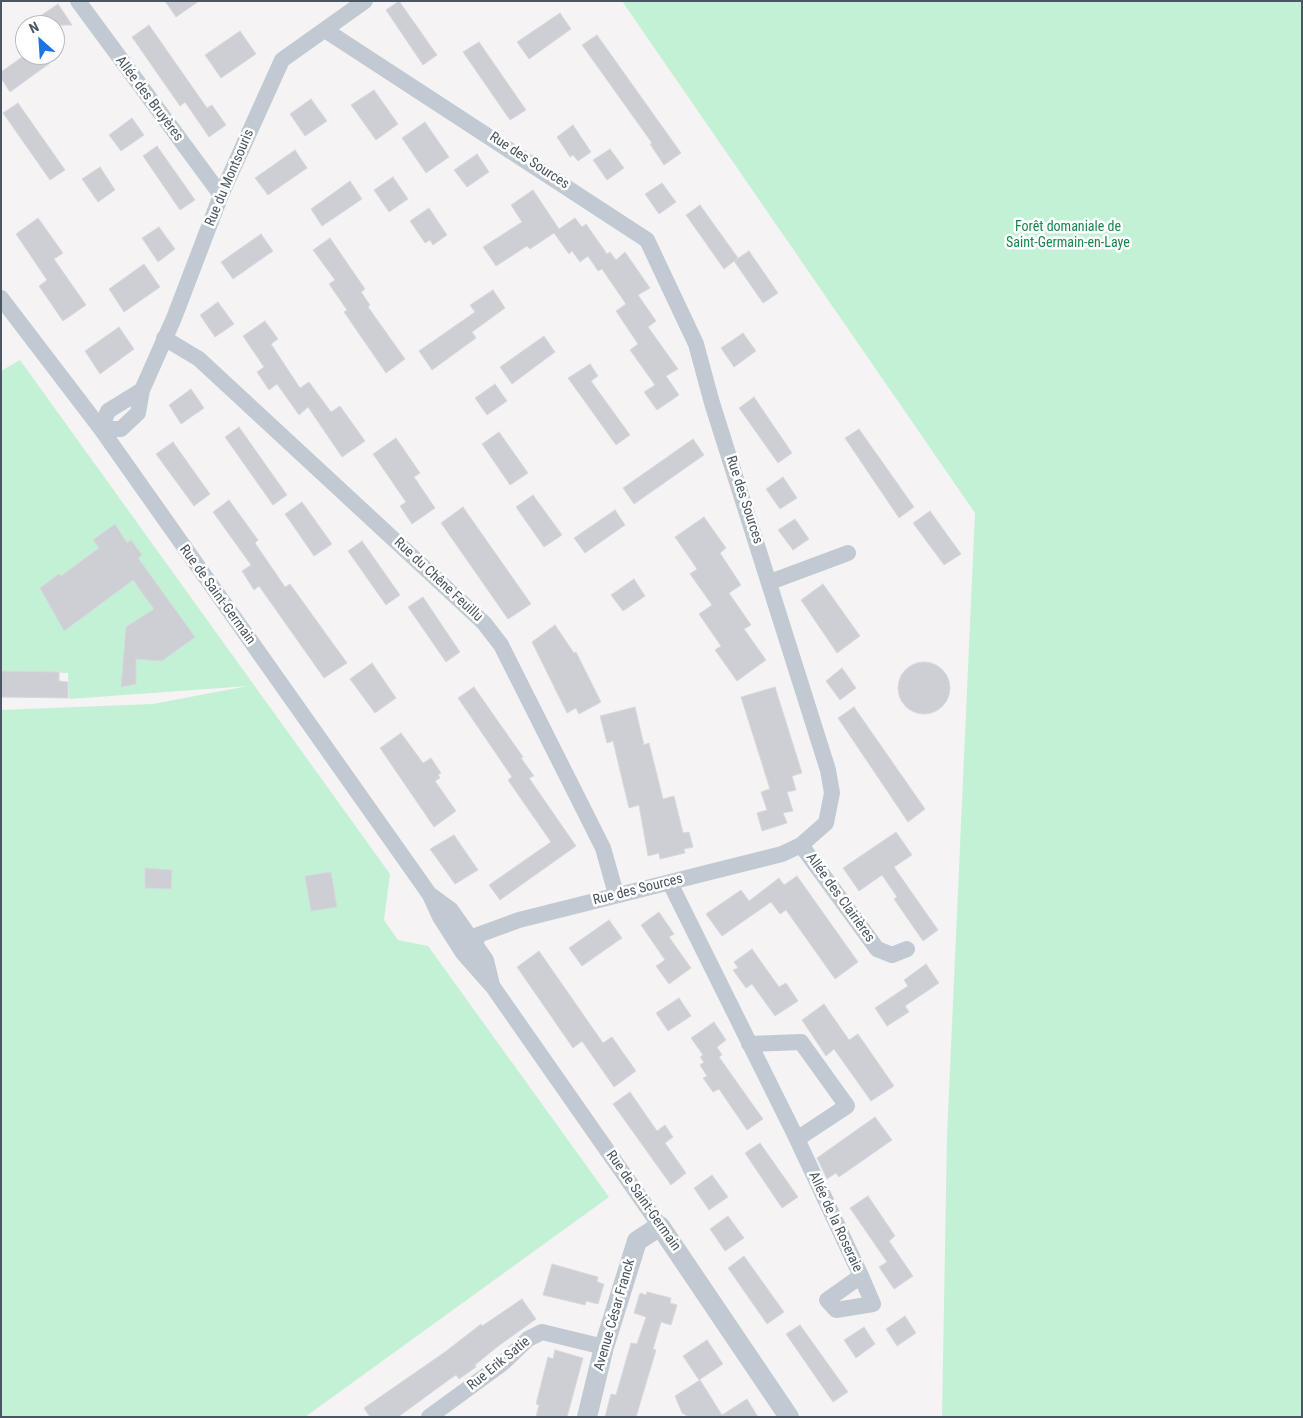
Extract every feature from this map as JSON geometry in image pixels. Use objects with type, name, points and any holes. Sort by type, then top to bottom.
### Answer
[{"type":"street","name":"Allée des Bruyères","points":[[78,1],[221,195]]},
{"type":"street","name":"Rue du Montsouris","points":[[101,429],[108,411],[142,390],[221,195],[282,60],[365,1]]},
{"type":"street","name":"Rue des Sources","points":[[325,30],[647,240],[696,344],[712,403],[828,770],[832,793],[826,823],[801,845],[782,854],[729,866],[670,883],[616,894],[519,920],[478,935],[469,949]]},
{"type":"street","name":"Rue de Saint-Germain","points":[[1,298],[101,429],[430,894],[440,917],[469,949],[486,960],[493,988],[660,1226],[789,1417]]},
{"type":"street","name":"Rue du Chêne Feuillu","points":[[164,338],[199,359],[484,622],[501,645],[603,848],[616,894]]},
{"type":"street","points":[[770,582],[848,553]]},
{"type":"street","name":"Allée des Clairières","points":[[801,845],[877,949],[892,955],[907,949]]},
{"type":"street","name":"Allée de la Roseraie","points":[[670,883],[797,1139],[861,1276],[873,1304],[836,1310],[827,1300],[861,1276]]},
{"type":"street","points":[[749,1044],[801,1042],[847,1106],[797,1139]]},
{"type":"street","name":"Avenue César Franck","points":[[587,1417],[604,1347],[637,1241],[660,1226]]},
{"type":"street","name":"Rue Erik Satie","points":[[429,1417],[503,1363],[528,1339],[542,1332],[604,1347]]},
{"type":"green space","name":"Forêt domaniale de Saint-Germain-en-Laye","points":[[622,1],[1302,1],[1302,1417],[942,1417],[947,1136],[975,513]]},
{"type":"green space","points":[[20,360],[390,874],[384,920],[398,940],[428,946],[609,1197],[305,1417],[1,1417],[1,710],[153,704],[248,686],[69,699],[68,673],[1,671],[1,371]]},
{"type":"building","points":[[165,1],[199,1],[176,17]]},
{"type":"building","points":[[399,1],[437,55],[423,65],[386,10]]},
{"type":"building","points":[[58,4],[72,25],[65,25],[65,15],[42,15]]},
{"type":"building","points":[[560,13],[571,29],[529,59],[517,42]]},
{"type":"building","points":[[149,25],[207,108],[212,105],[226,125],[209,137],[185,102],[180,106],[132,37]]},
{"type":"building","points":[[240,31],[256,54],[221,78],[205,55]]},
{"type":"building","points":[[597,35],[681,153],[664,165],[650,144],[652,143],[582,45]]},
{"type":"building","points":[[479,42],[526,110],[510,120],[463,52]]},
{"type":"building","points":[[15,62],[15,65],[47,65],[10,92],[1,78],[1,72]]},
{"type":"building","points":[[374,90],[398,124],[376,140],[351,105]]},
{"type":"building","points":[[311,99],[327,121],[305,136],[290,114]]},
{"type":"building","points":[[18,103],[65,170],[50,180],[3,113]]},
{"type":"building","points":[[132,118],[144,135],[121,151],[109,135]]},
{"type":"building","points":[[425,122],[449,157],[426,173],[402,138]]},
{"type":"building","points":[[573,125],[591,152],[578,161],[573,155],[570,157],[557,137]]},
{"type":"building","points":[[157,146],[195,200],[180,210],[143,156]]},
{"type":"building","points":[[610,149],[624,168],[607,180],[593,160]]},
{"type":"building","points":[[295,150],[307,168],[268,195],[255,178]]},
{"type":"building","points":[[477,154],[489,172],[467,187],[454,170]]},
{"type":"building","points":[[100,167],[115,190],[98,202],[82,179]]},
{"type":"building","points":[[393,177],[408,199],[389,212],[374,190]]},
{"type":"building","points":[[350,181],[362,199],[322,226],[311,209]]},
{"type":"building","points":[[662,183],[676,202],[659,214],[645,194]]},
{"type":"building","points":[[533,190],[559,229],[575,218],[582,227],[586,224],[607,254],[610,252],[616,260],[625,252],[650,288],[638,295],[656,321],[648,327],[678,369],[666,376],[679,395],[657,410],[644,392],[655,385],[630,350],[638,344],[616,311],[626,304],[602,269],[598,271],[588,256],[580,262],[572,251],[569,254],[554,233],[530,249],[527,246],[496,266],[483,247],[522,222],[511,205]]},
{"type":"building","points":[[700,205],[738,258],[724,269],[686,215]]},
{"type":"building","points":[[429,208],[447,235],[433,245],[430,240],[425,243],[410,221]]},
{"type":"building","points":[[38,218],[63,253],[54,259],[86,305],[63,321],[39,286],[47,280],[16,234]]},
{"type":"building","points":[[159,227],[175,249],[158,262],[142,238]]},
{"type":"building","points":[[261,234],[273,251],[233,279],[221,262]]},
{"type":"building","points":[[330,238],[365,289],[361,292],[370,305],[368,307],[405,359],[386,373],[344,312],[347,310],[329,284],[335,280],[313,250]]},
{"type":"building","points":[[749,251],[778,293],[763,303],[734,261]]},
{"type":"building","points":[[144,264],[160,287],[124,312],[109,289]]},
{"type":"building","points":[[493,290],[505,308],[472,332],[476,338],[432,370],[419,351],[475,312],[470,305]]},
{"type":"building","points":[[218,302],[234,324],[215,337],[200,315]]},
{"type":"building","points":[[265,321],[278,339],[271,344],[300,388],[309,382],[331,412],[340,406],[365,441],[342,457],[308,407],[299,415],[277,384],[269,390],[257,372],[264,367],[243,336]]},
{"type":"building","points":[[119,327],[134,349],[100,374],[85,351]]},
{"type":"building","points":[[743,333],[756,351],[734,367],[721,348]]},
{"type":"building","points":[[544,336],[555,352],[512,384],[500,367]]},
{"type":"building","points":[[590,364],[598,376],[591,381],[630,435],[616,445],[568,378]]},
{"type":"building","points":[[495,384],[507,401],[487,415],[475,398]]},
{"type":"building","points":[[191,389],[204,408],[181,424],[169,405]]},
{"type":"building","points":[[754,397],[792,453],[778,463],[739,408]]},
{"type":"building","points":[[239,427],[287,495],[273,505],[225,437]]},
{"type":"building","points":[[859,429],[914,507],[899,518],[845,438]]},
{"type":"building","points":[[499,432],[528,473],[510,485],[482,444]]},
{"type":"building","points":[[396,438],[420,473],[414,477],[435,508],[412,524],[400,506],[406,502],[373,454]]},
{"type":"building","points":[[693,439],[704,455],[634,504],[623,488]]},
{"type":"building","points":[[173,442],[210,494],[194,506],[156,454]]},
{"type":"building","points":[[783,477],[797,498],[780,509],[766,489]]},
{"type":"building","points":[[533,495],[562,535],[544,547],[516,507]]},
{"type":"building","points":[[229,500],[258,540],[255,543],[285,587],[290,584],[347,663],[324,678],[259,586],[254,590],[242,571],[251,565],[213,512]]},
{"type":"building","points":[[302,502],[332,544],[314,556],[285,514]]},
{"type":"building","points":[[463,507],[531,604],[508,619],[441,523]]},
{"type":"building","points":[[615,510],[625,525],[585,553],[574,538]]},
{"type":"building","points":[[930,511],[961,554],[944,565],[913,523]]},
{"type":"building","points":[[704,517],[726,548],[720,553],[741,585],[729,593],[751,625],[744,629],[766,660],[737,681],[715,650],[721,646],[699,614],[712,605],[690,574],[697,569],[675,537]]},
{"type":"building","points":[[795,519],[809,539],[793,550],[778,530]]},
{"type":"building","points":[[115,524],[127,543],[131,540],[142,555],[138,558],[195,637],[162,661],[136,659],[136,684],[121,687],[126,627],[154,609],[133,580],[64,631],[40,588],[59,574],[61,576],[99,548],[93,540]]},
{"type":"building","points":[[362,541],[400,595],[386,605],[348,551]]},
{"type":"building","points":[[634,579],[645,596],[623,611],[611,595]]},
{"type":"building","points":[[823,584],[860,636],[837,653],[801,600]]},
{"type":"building","points":[[423,597],[460,652],[446,662],[408,607]]},
{"type":"building","points":[[555,625],[574,653],[576,652],[601,702],[579,714],[576,708],[567,713],[532,642]]},
{"type":"building","points":[[919,662],[929,662],[943,669],[950,683],[950,693],[943,707],[929,714],[919,714],[909,710],[902,703],[898,693],[898,683],[902,673],[909,666]]},
{"type":"building","points":[[372,663],[396,698],[375,713],[350,679]]},
{"type":"building","points":[[842,668],[856,688],[840,700],[826,681]]},
{"type":"building","points":[[1,671],[59,672],[59,681],[68,682],[68,698],[1,697]]},
{"type":"building","points":[[474,687],[523,757],[521,758],[534,776],[529,778],[576,846],[500,900],[489,885],[551,842],[508,780],[512,777],[458,698]]},
{"type":"building","points":[[775,687],[802,773],[792,776],[796,790],[787,792],[793,811],[783,813],[787,823],[762,831],[757,813],[767,810],[761,792],[770,789],[741,697]]},
{"type":"building","points":[[635,707],[644,745],[649,743],[663,799],[674,796],[683,833],[689,832],[693,847],[684,849],[685,853],[660,859],[659,853],[648,856],[639,805],[629,808],[613,741],[607,743],[600,716]]},
{"type":"building","points":[[854,707],[925,809],[908,822],[838,718]]},
{"type":"building","points":[[401,733],[423,763],[431,758],[441,773],[438,775],[440,778],[435,781],[456,811],[434,827],[380,748]]},
{"type":"building","points":[[896,832],[912,855],[894,867],[938,930],[923,941],[894,899],[897,897],[882,875],[859,891],[843,868]]},
{"type":"building","points":[[454,835],[478,870],[455,884],[430,849]]},
{"type":"building","points":[[145,868],[172,870],[171,889],[145,888]]},
{"type":"building","points":[[331,872],[337,907],[311,911],[305,876]]},
{"type":"building","points":[[797,876],[858,962],[835,979],[786,910],[780,914],[771,902],[722,936],[706,914],[741,890],[749,901],[779,878],[784,885]]},
{"type":"building","points":[[659,912],[674,934],[669,937],[691,968],[669,984],[656,966],[665,960],[641,925]]},
{"type":"building","points":[[609,920],[622,938],[582,966],[569,948]]},
{"type":"building","points":[[752,949],[779,987],[786,983],[798,1001],[775,1016],[752,984],[746,988],[733,970],[738,968],[734,962]]},
{"type":"building","points":[[539,951],[603,1043],[612,1037],[636,1071],[614,1087],[582,1041],[573,1048],[517,967]]},
{"type":"building","points":[[926,964],[939,983],[905,1006],[909,1012],[887,1026],[875,1008],[908,986],[904,980]]},
{"type":"building","points":[[679,998],[691,1016],[668,1031],[656,1013]]},
{"type":"building","points":[[824,1004],[849,1040],[858,1034],[894,1086],[871,1101],[834,1049],[826,1056],[802,1020]]},
{"type":"building","points":[[714,1022],[726,1040],[717,1047],[722,1055],[719,1057],[763,1119],[747,1130],[719,1089],[713,1092],[703,1078],[707,1076],[700,1065],[704,1062],[700,1057],[703,1055],[691,1038]]},
{"type":"building","points":[[630,1092],[657,1131],[665,1125],[673,1137],[665,1143],[686,1173],[671,1185],[613,1104]]},
{"type":"building","points":[[875,1117],[892,1140],[839,1177],[836,1173],[827,1179],[817,1158]]},
{"type":"building","points":[[760,1143],[798,1197],[782,1208],[745,1153]]},
{"type":"building","points":[[712,1175],[728,1197],[709,1210],[694,1188]]},
{"type":"building","points":[[868,1196],[895,1236],[889,1241],[913,1276],[894,1289],[879,1267],[887,1262],[850,1208]]},
{"type":"building","points":[[728,1216],[744,1238],[725,1251],[710,1229]]},
{"type":"building","points":[[744,1256],[784,1312],[767,1324],[728,1268]]},
{"type":"building","points":[[552,1264],[598,1277],[597,1282],[604,1284],[598,1304],[586,1301],[585,1305],[543,1295]]},
{"type":"building","points":[[647,1292],[671,1298],[670,1303],[677,1305],[671,1325],[661,1322],[653,1349],[656,1350],[636,1417],[605,1417],[611,1394],[616,1395],[631,1343],[637,1344],[646,1317],[634,1313],[640,1293],[646,1295]]},
{"type":"building","points":[[522,1299],[536,1319],[497,1347],[475,1365],[476,1367],[459,1379],[456,1375],[398,1417],[370,1417],[364,1408],[445,1352],[481,1324],[482,1326]]},
{"type":"building","points":[[905,1316],[916,1333],[897,1346],[886,1329]]},
{"type":"building","points":[[800,1325],[848,1392],[833,1402],[786,1334]]},
{"type":"building","points":[[864,1327],[875,1344],[856,1358],[844,1340]]},
{"type":"building","points":[[707,1340],[723,1364],[699,1380],[683,1356]]},
{"type":"building","points":[[555,1350],[583,1358],[567,1417],[536,1417],[539,1405],[536,1404],[548,1357],[553,1359]]},
{"type":"building","points":[[700,1380],[722,1415],[747,1399],[758,1417],[689,1417],[682,1413],[675,1396]]}]
